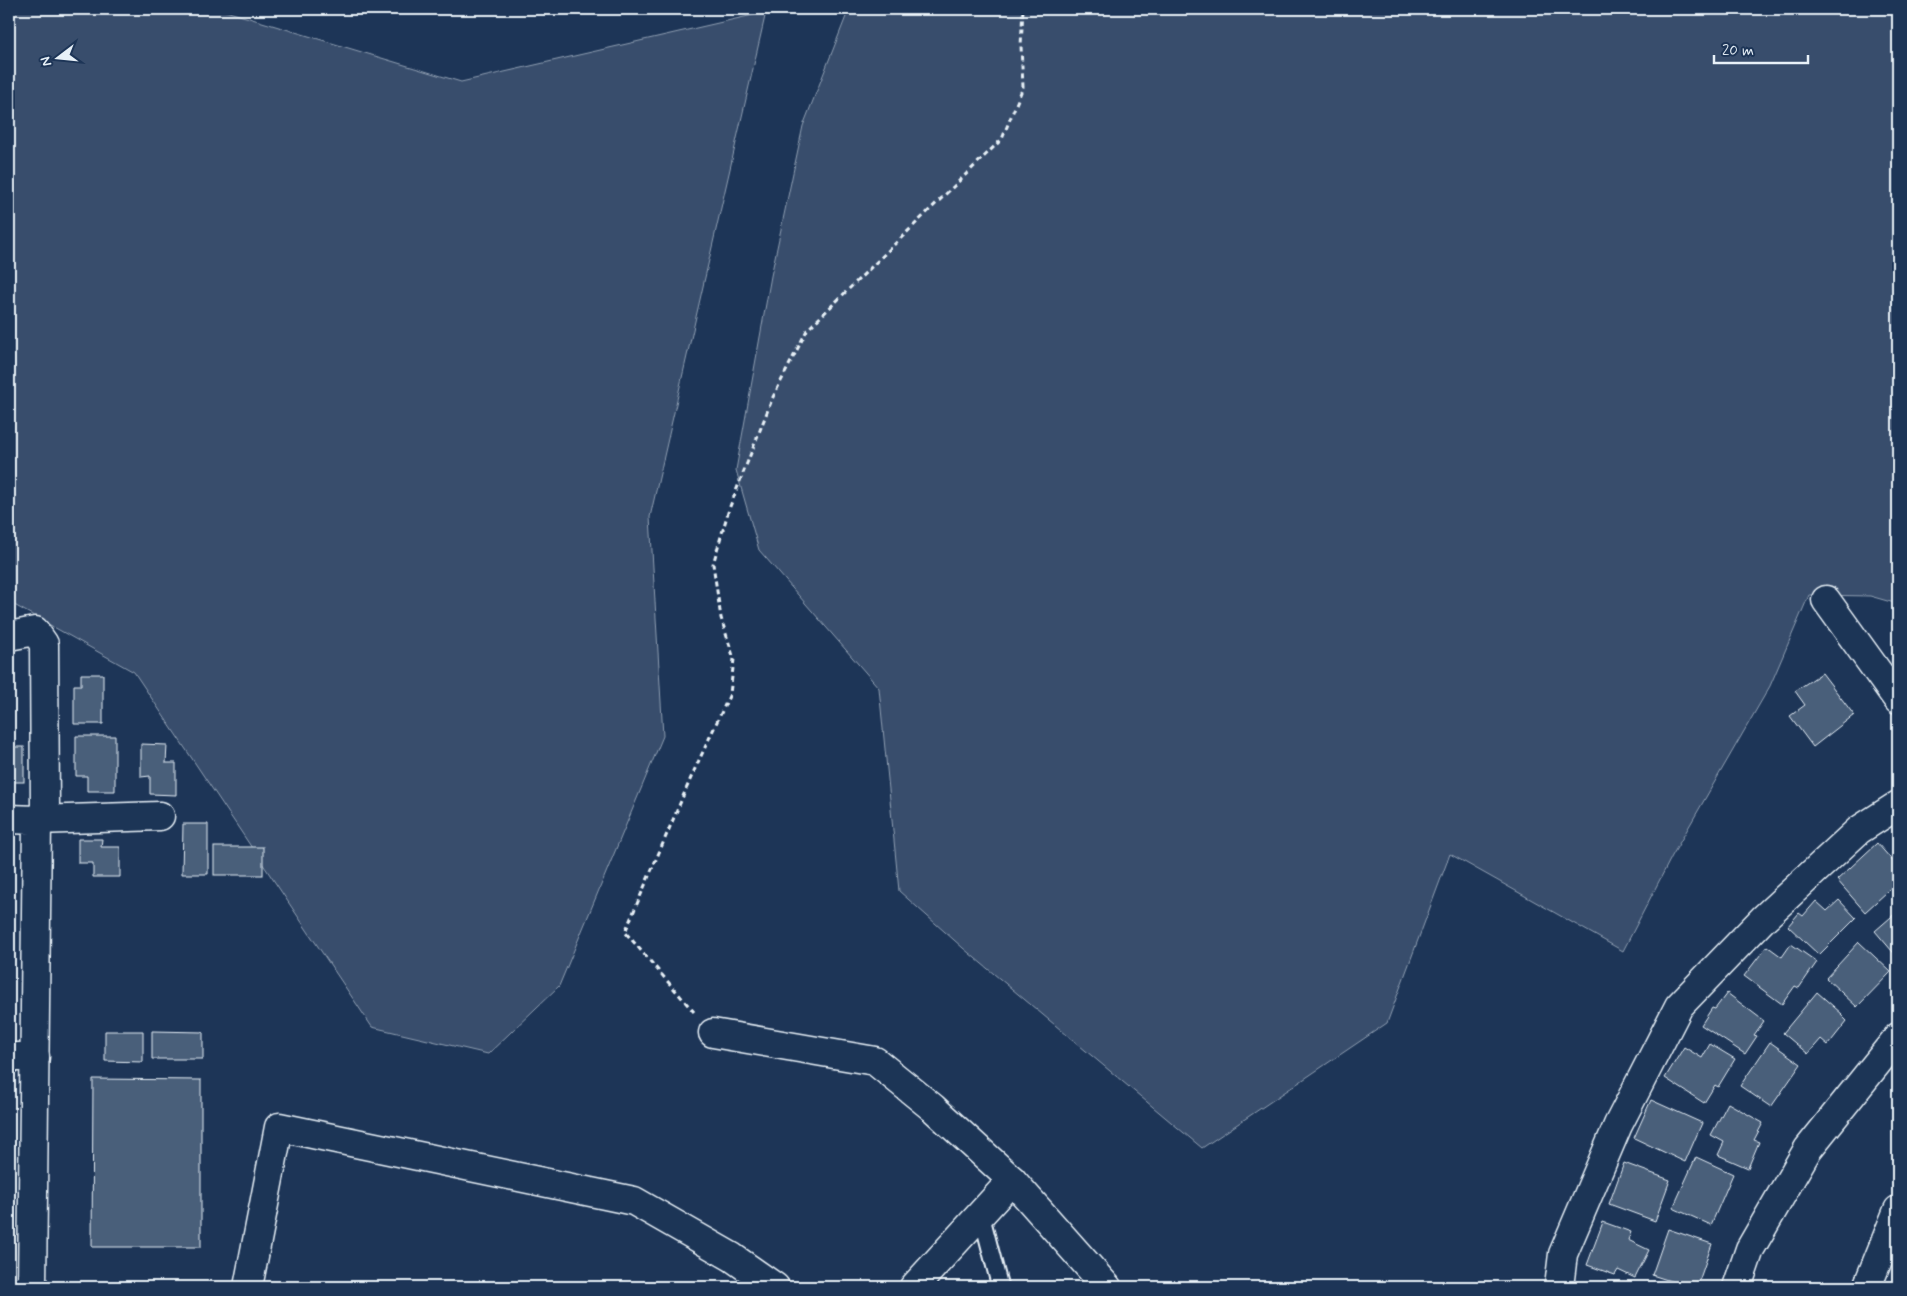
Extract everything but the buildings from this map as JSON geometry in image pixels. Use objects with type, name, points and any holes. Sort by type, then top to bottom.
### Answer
[{"type":"street","points":[[1826,600],[1898,700]]},
{"type":"street","points":[[9,636],[35,631],[44,644],[45,810],[37,820],[22,1057],[32,1287]]},
{"type":"street","points":[[1559,1287],[1563,1254],[1618,1125],[1680,1006],[1764,918],[1859,830],[1898,805]]},
{"type":"street","points":[[9,819],[37,820],[160,816]]},
{"type":"street","points":[[713,1033],[875,1060],[933,1108],[1012,1180],[1107,1287]]},
{"type":"street","points":[[1737,1287],[1750,1249],[1808,1149],[1898,1037]]},
{"type":"street","points":[[248,1287],[280,1127],[634,1201],[732,1257],[776,1287]]},
{"type":"street","points":[[914,1287],[1012,1180]]},
{"type":"street","points":[[1867,1287],[1898,1210]]},
{"type":"lane","points":[[981,1214],[1000,1287]]},
{"type":"path","points":[[713,1033],[626,932],[693,773],[730,694],[734,659],[721,618],[713,564],[729,509],[773,397],[808,330],[1002,139],[1023,87],[1021,46],[1023,9]]},
{"type":"shaded area","points":[[9,9],[219,9],[461,82],[766,12],[650,517],[663,736],[559,986],[488,1054],[372,1027],[134,672],[9,602]]},
{"type":"shaded area","points":[[849,9],[1898,9],[1898,604],[1870,596],[1809,595],[1770,686],[1672,856],[1623,951],[1450,854],[1387,1023],[1202,1148],[963,948],[899,891],[879,688],[759,550],[736,470],[771,276],[803,126]]}]
